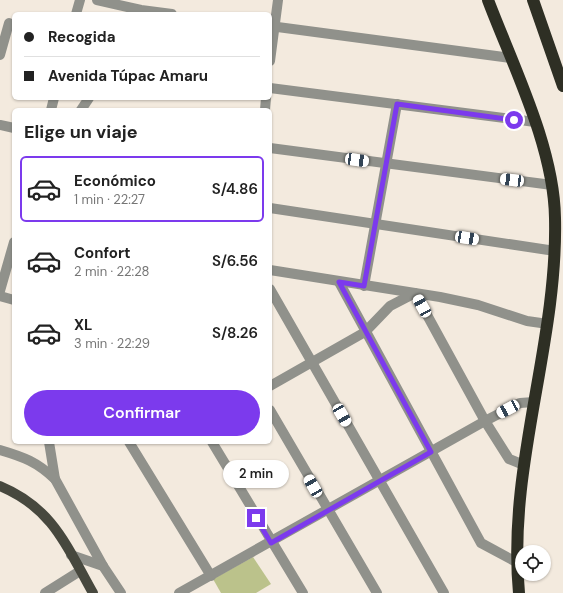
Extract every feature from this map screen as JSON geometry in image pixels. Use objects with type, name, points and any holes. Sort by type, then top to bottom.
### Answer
[{"type":"highway","points":[[488,0],[535,122],[552,185],[555,216],[555,251],[548,324],[524,464],[519,516],[518,545]]},
{"type":"highway","points":[[533,0],[563,86]]},
{"type":"highway","points":[[519,581],[519,593]]},
{"type":"main road","points":[[0,486],[24,498],[46,517],[59,533],[93,593]]},
{"type":"street","points":[[77,12],[80,0]]},
{"type":"street","points":[[97,0],[162,12]]},
{"type":"street","points":[[278,0],[272,27],[511,58]]},
{"type":"street","points":[[0,55],[8,23]]},
{"type":"street","points":[[272,88],[535,122]]},
{"type":"street","points":[[364,286],[397,104]]},
{"type":"street","points":[[0,125],[12,128]]},
{"type":"street","points":[[272,148],[552,185]]},
{"type":"street","points":[[272,208],[555,251]]},
{"type":"street","points":[[0,291],[12,249]]},
{"type":"street","points":[[272,270],[415,293],[478,305],[527,321],[548,324]]},
{"type":"street","points":[[339,282],[481,543],[515,561]]},
{"type":"street","points":[[272,292],[444,593]]},
{"type":"street","points":[[272,385],[365,332],[390,306],[415,293]]},
{"type":"street","points":[[415,293],[484,422],[509,459],[524,464]]},
{"type":"street","points":[[0,296],[12,299]]},
{"type":"street","points":[[179,593],[380,482],[484,422],[520,403],[534,402]]},
{"type":"street","points":[[272,413],[377,593]]},
{"type":"street","points":[[49,444],[54,479]]},
{"type":"street","points":[[130,444],[211,576]]},
{"type":"street","points":[[213,444],[271,543],[303,593]]},
{"type":"street","points":[[0,450],[28,458],[41,466],[54,479],[103,566],[121,593]]},
{"type":"street","points":[[71,555],[103,566]]},
{"type":"street","points":[[45,593],[80,571]]},
{"type":"green space","points":[[253,557],[271,584],[256,593],[221,593],[213,579]]},
{"type":"route","points":[[256,518],[271,543],[431,452],[339,282],[364,286],[397,104],[514,120]]}]
